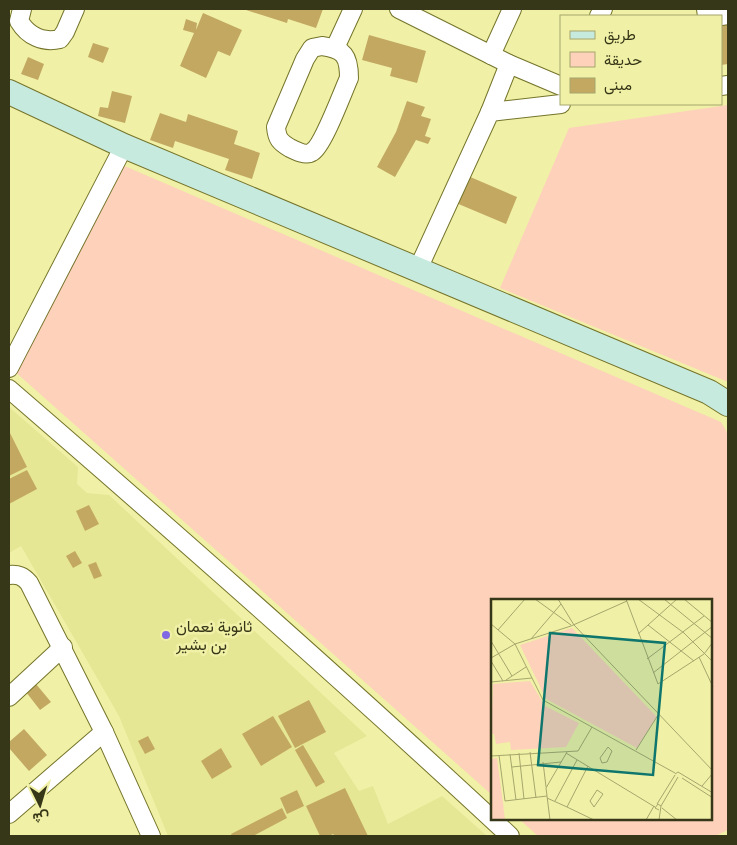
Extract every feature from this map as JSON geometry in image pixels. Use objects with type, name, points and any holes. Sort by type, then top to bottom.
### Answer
[{"type":"main road","points":[[9,92],[124,146],[709,392],[728,404]]},
{"type":"street","points":[[22,9],[19,22],[24,30],[35,37],[51,41],[60,39],[66,32],[75,9]]},
{"type":"street","points":[[336,48],[353,9]]},
{"type":"street","points":[[399,9],[422,14],[509,64],[560,86]]},
{"type":"street","points":[[492,55],[512,9]]},
{"type":"street","points":[[322,46],[336,48],[346,58],[349,67],[349,78],[322,140],[313,152],[305,154],[280,142],[276,135],[276,127],[305,59],[312,48],[322,46]]},
{"type":"street","points":[[418,270],[490,112],[509,64]]},
{"type":"street","points":[[490,112],[560,104]]},
{"type":"street","points":[[9,368],[124,146]]},
{"type":"street","points":[[9,389],[397,730],[491,818]]},
{"type":"street","points":[[9,575],[15,574],[23,577],[29,583],[104,732],[151,836]]},
{"type":"street","points":[[9,697],[62,648]]},
{"type":"street","points":[[9,814],[104,732]]},
{"type":"street","points":[[493,820],[510,836]]},
{"type":"shaded area","name":"ثانوية نعمان بن بشير","points":[[9,407],[78,467],[77,484],[87,493],[109,495],[367,736],[334,753],[359,791],[373,786],[388,824],[442,796],[487,836],[168,836],[119,716],[21,546],[9,553]]},
{"type":"green space","points":[[728,105],[728,382],[500,288],[569,128]]},
{"type":"green space","points":[[120,164],[721,422],[728,434],[728,830],[715,836],[538,836],[520,820],[712,820],[712,599],[491,599],[491,794],[13,370]]},
{"type":"building","points":[[243,9],[323,9],[316,28],[288,19],[287,23]]},
{"type":"building","points":[[203,13],[242,30],[230,56],[218,51],[206,78],[180,66],[194,33],[183,30],[186,19],[197,23],[196,30]]},
{"type":"building","points":[[728,22],[728,64],[722,65],[722,23]]},
{"type":"building","points":[[369,35],[426,51],[417,83],[390,76],[392,68],[362,60]]},
{"type":"building","points":[[93,43],[109,48],[103,63],[88,57]]},
{"type":"building","points":[[28,57],[44,64],[38,80],[21,74]]},
{"type":"building","points":[[112,91],[132,96],[125,123],[98,116],[100,107],[108,108]]},
{"type":"building","points":[[407,101],[425,107],[421,116],[431,119],[425,136],[431,138],[428,144],[416,140],[395,177],[377,167],[396,132]]},
{"type":"building","points":[[160,113],[186,122],[188,114],[238,131],[234,144],[260,153],[252,179],[225,170],[229,159],[175,141],[173,148],[150,140]]},
{"type":"building","points":[[461,173],[517,197],[506,224],[449,200]]},
{"type":"building","points":[[9,431],[27,467],[9,476]]},
{"type":"building","points":[[27,470],[37,489],[9,504],[9,479]]},
{"type":"building","points":[[89,505],[99,524],[85,531],[76,511]]},
{"type":"building","points":[[75,551],[82,563],[73,568],[66,556]]},
{"type":"building","points":[[96,562],[102,576],[94,579],[88,565]]},
{"type":"building","points":[[36,684],[51,702],[40,710],[26,692]]},
{"type":"building","points":[[309,700],[326,732],[295,748],[278,716]]},
{"type":"building","points":[[273,716],[292,747],[261,766],[242,734]]},
{"type":"building","points":[[24,729],[47,755],[29,771],[9,748],[9,742]]},
{"type":"building","points":[[148,736],[155,749],[145,754],[138,741]]},
{"type":"building","points":[[303,745],[325,782],[316,787],[295,750]]},
{"type":"building","points":[[221,748],[232,767],[212,779],[201,761]]},
{"type":"building","points":[[345,788],[368,836],[335,836],[333,834],[320,836],[306,806]]},
{"type":"building","points":[[297,790],[304,806],[287,814],[280,798]]},
{"type":"building","points":[[282,808],[287,818],[253,836],[232,836],[231,834]]},
{"type":"place","name":"ثانوية نعمان بن بشير","points":[[166,635]]}]
